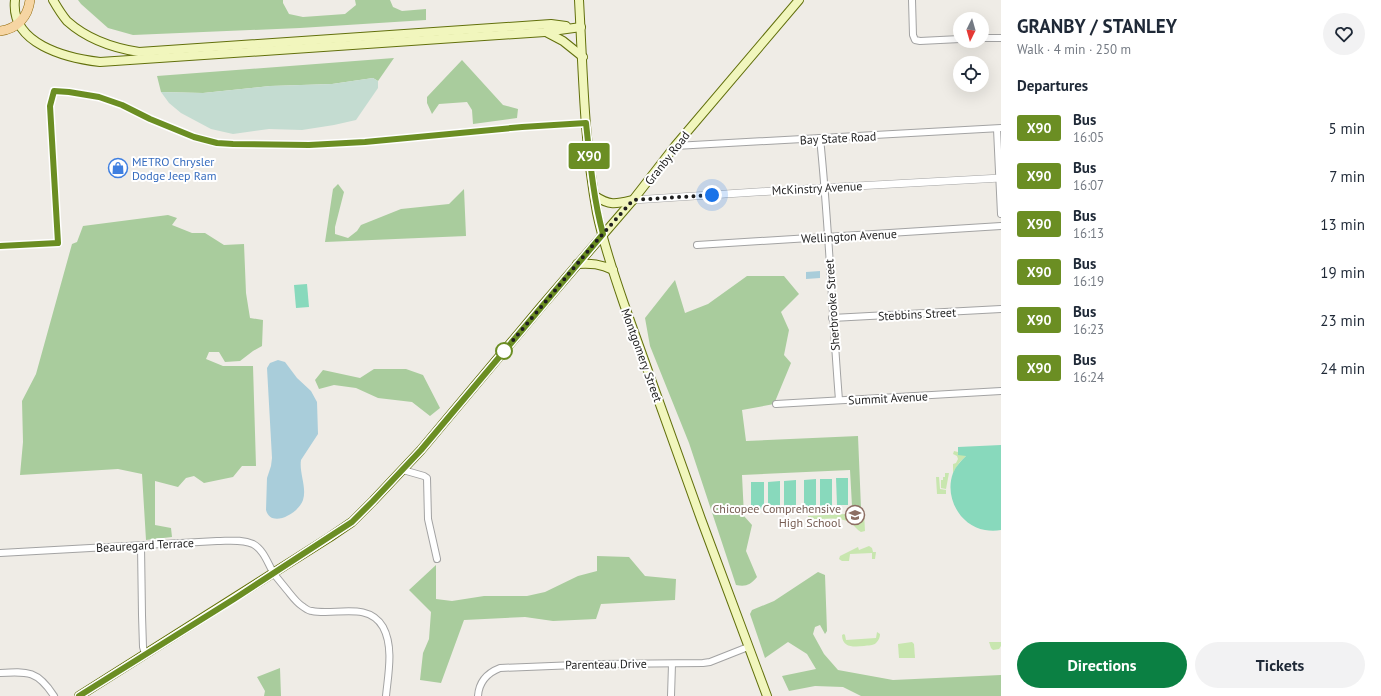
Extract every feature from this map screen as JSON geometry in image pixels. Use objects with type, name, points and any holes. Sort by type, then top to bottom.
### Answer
[{"type":"main road","points":[[15,0],[15,13],[20,23],[28,35],[45,48],[80,60],[100,62],[545,32],[581,27]]},
{"type":"main road","points":[[0,32],[10,29],[20,23],[25,16],[30,0]]},
{"type":"main road","points":[[53,0],[67,20],[85,34],[104,44],[124,50],[139,52],[544,25],[581,27]]},
{"type":"main road","name":"Montgomery Street","points":[[579,0],[586,123],[595,196],[603,234],[619,291],[767,696]]},
{"type":"main road","name":"Granby Road","points":[[79,696],[352,522],[421,450],[577,264],[633,200],[674,146],[799,0]]},
{"type":"main road","points":[[545,32],[564,41],[583,57]]},
{"type":"main road","points":[[595,196],[610,204],[633,200]]},
{"type":"main road","points":[[577,264],[590,263],[602,265],[613,270]]},
{"type":"street","points":[[912,0],[913,35],[915,40],[953,39]]},
{"type":"street","points":[[989,38],[1001,38]]},
{"type":"street","name":"Bay State Road","points":[[674,146],[999,129]]},
{"type":"street","points":[[999,129],[1001,214]]},
{"type":"street","name":"Sherbrooke Street","points":[[820,138],[825,188],[832,318],[839,400]]},
{"type":"street","name":"McKinstry Avenue","points":[[633,200],[1000,178]]},
{"type":"street","name":"Wellington Avenue","points":[[697,245],[1001,226]]},
{"type":"street","name":"Stebbins Street","points":[[832,318],[1001,309]]},
{"type":"street","name":"Summit Avenue","points":[[776,404],[1001,391]]},
{"type":"street","points":[[403,470],[427,478],[428,519],[437,559]]},
{"type":"street","name":"Beauregard Terrace","points":[[0,553],[241,541],[254,545],[264,554],[274,573],[298,603],[311,611],[350,611],[365,613],[374,618],[382,626],[388,641],[389,655],[386,696]]},
{"type":"street","points":[[141,546],[143,646],[145,654]]},
{"type":"street","name":"Parenteau Drive","points":[[478,696],[483,680],[488,674],[500,668],[601,664],[707,663],[748,647]]},
{"type":"street","points":[[671,696],[672,664]]},
{"type":"street","points":[[0,673],[29,673],[43,682],[54,696]]},
{"type":"green space","points":[[78,0],[283,0],[289,14],[303,17],[345,14],[356,5],[355,0],[390,0],[393,7],[402,11],[426,9],[426,20],[300,28],[133,35],[108,28]]},
{"type":"green space","points":[[394,58],[378,81],[373,78],[332,84],[270,86],[203,93],[161,92],[157,76]]},
{"type":"green space","points":[[462,60],[503,105],[518,109],[517,118],[473,124],[472,110],[467,102],[439,104],[432,114],[427,103],[427,97]]},
{"type":"green space","points":[[373,78],[378,81],[378,88],[356,120],[302,130],[269,129],[233,134],[211,129],[181,113],[169,103],[161,92],[203,93],[270,86],[332,84]]},
{"type":"green space","points":[[338,184],[344,192],[335,227],[335,234],[348,238],[357,231],[361,225],[401,209],[449,204],[464,189],[466,236],[325,242],[333,189]]},
{"type":"green space","points":[[168,215],[177,218],[172,225],[192,233],[205,233],[224,245],[244,244],[246,293],[250,318],[263,320],[262,346],[240,361],[225,362],[219,352],[209,352],[206,359],[223,366],[253,366],[256,466],[242,466],[233,477],[204,483],[194,476],[186,478],[178,487],[155,481],[155,525],[171,528],[172,537],[146,540],[142,474],[118,469],[20,475],[23,442],[22,401],[36,374],[72,244],[77,242],[83,226]]},
{"type":"green space","points":[[747,276],[784,276],[799,294],[781,312],[789,330],[784,355],[791,363],[774,404],[742,410],[746,441],[858,436],[861,508],[860,510],[855,510],[852,506],[850,470],[742,475],[744,516],[752,525],[746,551],[757,577],[750,584],[743,586],[736,585],[689,443],[650,346],[645,318],[675,280],[685,313],[708,304]]},
{"type":"green space","points":[[307,284],[309,307],[296,308],[294,285]]},
{"type":"green space","points":[[374,369],[406,369],[423,375],[440,408],[430,416],[412,402],[378,398],[356,388],[334,385],[319,389],[315,380],[323,370],[360,378]]},
{"type":"green space","points":[[1001,445],[1001,530],[985,530],[968,523],[956,509],[951,491],[951,482],[953,473],[966,456],[958,455],[958,447]]},
{"type":"green space","points":[[954,451],[958,452],[958,455],[967,455],[959,463],[953,473],[953,464],[956,463],[958,459],[957,456],[953,454]]},
{"type":"green space","points":[[945,473],[949,473],[946,489],[941,488],[941,480],[945,477]]},
{"type":"green space","points":[[936,477],[939,477],[940,489],[946,490],[946,494],[937,494]]},
{"type":"green space","points":[[836,478],[848,478],[848,505],[837,505]]},
{"type":"green space","points":[[816,479],[816,506],[804,507],[804,480]]},
{"type":"green space","points":[[820,479],[832,479],[832,506],[820,506]]},
{"type":"green space","points":[[796,480],[796,507],[784,508],[784,481]]},
{"type":"green space","points":[[780,481],[780,508],[768,509],[768,482]]},
{"type":"green space","points":[[751,482],[764,482],[764,509],[751,510]]},
{"type":"green space","points":[[864,513],[865,531],[861,532],[851,523],[841,519],[830,518],[809,520],[808,516]]},
{"type":"green space","points":[[869,546],[872,548],[873,552],[876,552],[875,559],[872,559],[872,553],[850,554],[849,561],[842,561],[839,559],[840,556],[858,547],[859,550]]},
{"type":"green space","points":[[597,556],[629,557],[645,576],[676,579],[675,600],[601,604],[596,619],[553,621],[525,617],[464,620],[441,683],[420,680],[423,653],[429,639],[431,612],[409,590],[436,565],[436,599],[452,601],[484,596],[527,596],[545,592],[578,576],[597,571]]},
{"type":"green space","points":[[818,572],[825,575],[827,631],[825,634],[820,625],[815,627],[813,634],[824,654],[838,670],[893,680],[1001,675],[1001,696],[861,696],[843,687],[815,686],[789,691],[782,676],[816,669],[807,654],[788,642],[765,658],[750,614],[752,610],[774,601]]},
{"type":"green space","points":[[877,632],[880,634],[875,644],[856,647],[846,644],[842,635],[845,635],[846,640],[876,638]]},
{"type":"green space","points":[[912,642],[914,644],[915,658],[899,658],[898,644]]},
{"type":"green space","points":[[989,642],[1001,642],[1001,646],[999,649],[993,650]]},
{"type":"green space","points":[[280,668],[281,696],[264,696],[265,691],[257,677]]},
{"type":"water","points":[[820,271],[820,278],[806,279],[806,272]]},
{"type":"water","points":[[278,360],[285,362],[297,378],[311,391],[317,402],[318,434],[301,460],[304,490],[303,500],[291,514],[279,519],[269,516],[266,510],[267,478],[272,458],[267,368],[270,363]]},
{"type":"bus line","name":"X90","points":[[0,246],[58,243],[50,106],[54,91],[99,97],[122,105],[150,119],[194,137],[217,143],[233,144],[309,145],[365,142],[522,127],[586,123],[589,158],[598,214],[603,234],[421,450],[352,522],[234,599],[79,696]]},
{"type":"place","name":"METRO Chrysler Dodge Jeep Ram","points":[[118,168]]},
{"type":"place","name":"Chicopee Comprehensive High School","points":[[855,515]]},
{"type":"route","points":[[504,351],[633,200],[712,195]]}]
